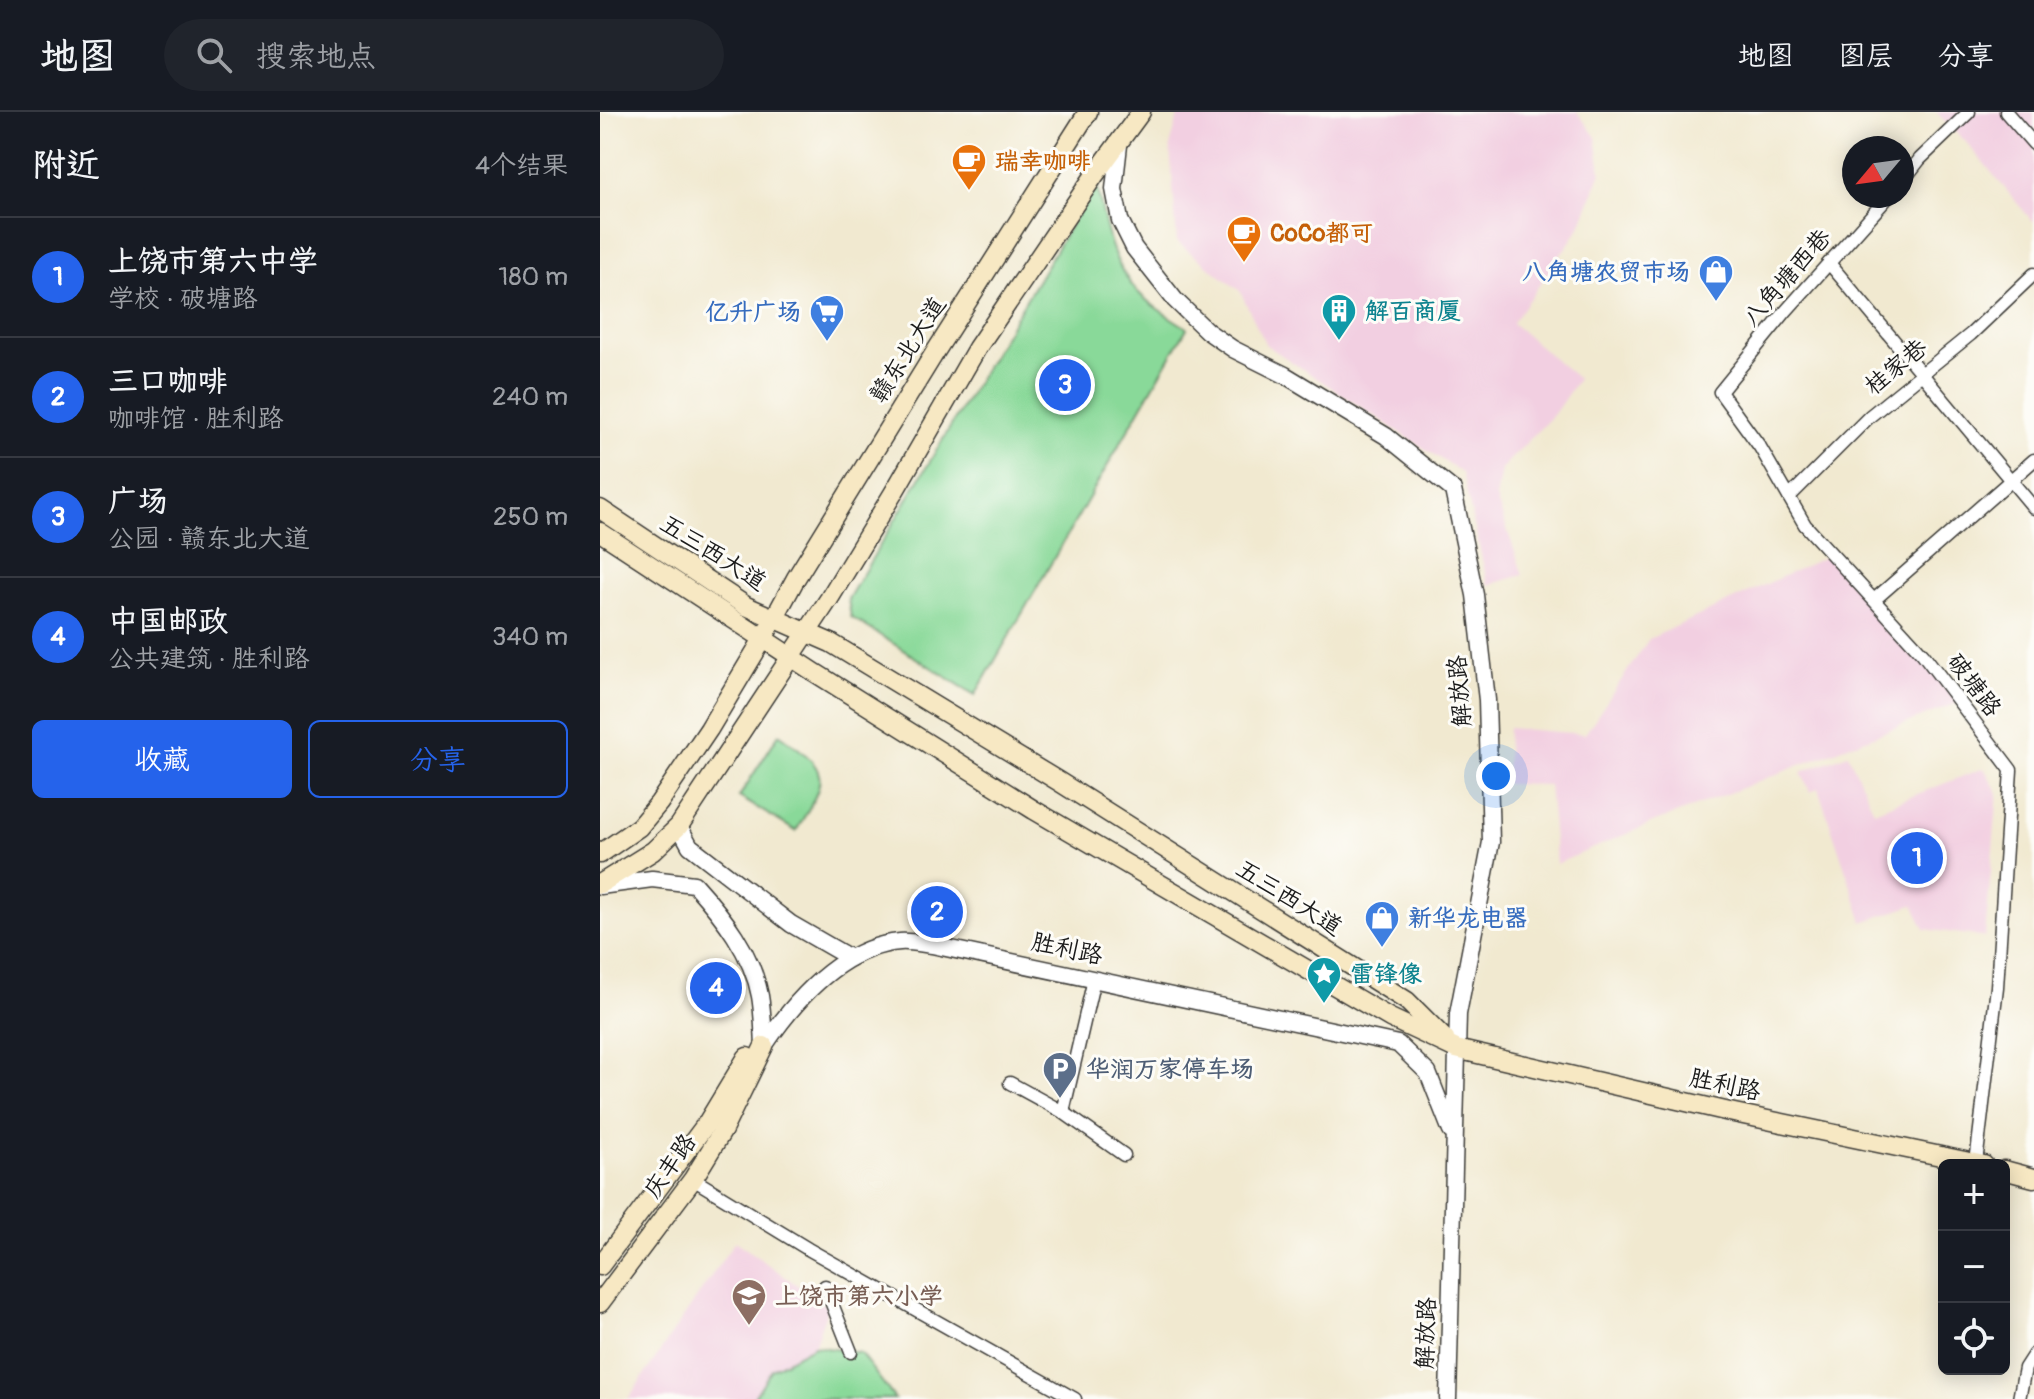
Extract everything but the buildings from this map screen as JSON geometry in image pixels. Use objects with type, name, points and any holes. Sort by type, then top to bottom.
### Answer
[{"type":"main road","name":"赣东北大道","points":[[776,618],[796,578],[934,354],[1088,112]]},
{"type":"main road","points":[[600,885],[653,851],[679,826],[894,492],[981,341],[1141,112]]},
{"type":"main road","name":"五三西大道","points":[[600,509],[746,606],[831,643],[1058,781],[1407,1001],[1456,1049]]},
{"type":"main road","name":"五三西大道","points":[[600,532],[790,657],[1034,810],[1390,1018],[1456,1049]]},
{"type":"main road","points":[[600,854],[639,827],[659,803],[776,618]]},
{"type":"main road","points":[[600,1266],[707,1123],[764,1040]]},
{"type":"main road","name":"庆丰路","points":[[600,1303],[693,1179],[723,1130],[764,1040]]},
{"type":"main road","name":"胜利路","points":[[1456,1049],[1734,1113],[1956,1159]]},
{"type":"main road","points":[[2010,1172],[2034,1178]]},
{"type":"street","points":[[1914,167],[1969,112]]},
{"type":"street","points":[[2006,112],[2034,144]]},
{"type":"street","name":"解放路","points":[[1119,145],[1114,189],[1120,220],[1134,248],[1175,300],[1207,331],[1233,349],[1285,375],[1386,436],[1453,490],[1475,595],[1487,700],[1491,842],[1458,1014],[1448,1399]]},
{"type":"street","name":"八角塘西巷","points":[[1720,392],[1878,208]]},
{"type":"street","points":[[1829,263],[2034,508]]},
{"type":"street","name":"桂家巷","points":[[1789,497],[1870,416],[1971,334],[2034,274]]},
{"type":"street","name":"破塘路","points":[[1720,392],[1760,447],[1805,525],[1923,654],[2011,770],[1997,987],[1980,1159]]},
{"type":"street","points":[[1874,600],[2034,460]]},
{"type":"street","points":[[679,826],[690,846],[791,924],[850,958]]},
{"type":"street","points":[[600,885],[652,879],[694,884],[720,913],[745,954],[760,994],[764,1040]]},
{"type":"street","name":"胜利路","points":[[764,1040],[805,994],[850,958],[876,946],[902,941],[932,945],[1398,1044],[1428,1073],[1455,1141]]},
{"type":"street","points":[[1063,1112],[1094,979]]},
{"type":"street","points":[[1010,1083],[1063,1112],[1124,1155]]},
{"type":"street","points":[[693,1179],[808,1249],[1075,1399]]},
{"type":"street","points":[[825,1286],[851,1352]]},
{"type":"street","points":[[2019,1399],[2025,1368],[2034,1354]]},
{"type":"shaded area","points":[[1179,112],[1577,112],[1596,137],[1601,172],[1579,229],[1512,323],[1578,379],[1554,414],[1501,469],[1496,498],[1523,575],[1488,585],[1462,473],[1266,345],[1240,291],[1177,242],[1170,147]]},
{"type":"shaded area","points":[[1936,112],[2034,112],[2034,223],[1965,141]]},
{"type":"shaded area","points":[[1831,554],[1960,702],[1556,864],[1549,785],[1506,784],[1508,728],[1585,734],[1649,639]]},
{"type":"shaded area","points":[[1848,754],[1874,811],[1984,768],[1998,793],[1985,937],[1925,929],[1913,905],[1863,922],[1818,788],[1810,792],[1801,772]]},
{"type":"shaded area","name":"上饶市第六小学","points":[[735,1241],[828,1307],[814,1346],[772,1369],[753,1399],[628,1399]]},
{"type":"green space","points":[[1096,182],[1109,240],[1128,280],[1148,302],[1187,328],[975,695],[851,617],[848,599]]},
{"type":"green space","points":[[779,734],[809,758],[819,777],[814,799],[796,831],[739,797]]},
{"type":"green space","points":[[814,1346],[860,1353],[895,1399],[753,1399],[772,1369]]},
{"type":"place","name":"瑞幸咖啡","points":[[969,192]]},
{"type":"place","name":"CoCo都可","points":[[1244,264]]},
{"type":"place","name":"八角塘农贸市场","points":[[1716,303]]},
{"type":"place","name":"解百商厦","points":[[1339,342]]},
{"type":"place","name":"亿升广场","points":[[827,343]]},
{"type":"place","name":"广场","points":[[1065,385]]},
{"type":"place","name":"上饶市第六中学","points":[[1917,858]]},
{"type":"place","name":"三口咖啡","points":[[937,912]]},
{"type":"place","name":"新华龙电器","points":[[1382,949]]},
{"type":"place","name":"中国邮政","points":[[716,988]]},
{"type":"place","name":"雷锋像","points":[[1324,1005]]},
{"type":"place","name":"华润万家停车场","points":[[1060,1100]]},
{"type":"place","name":"上饶市第六小学","points":[[749,1327]]}]
